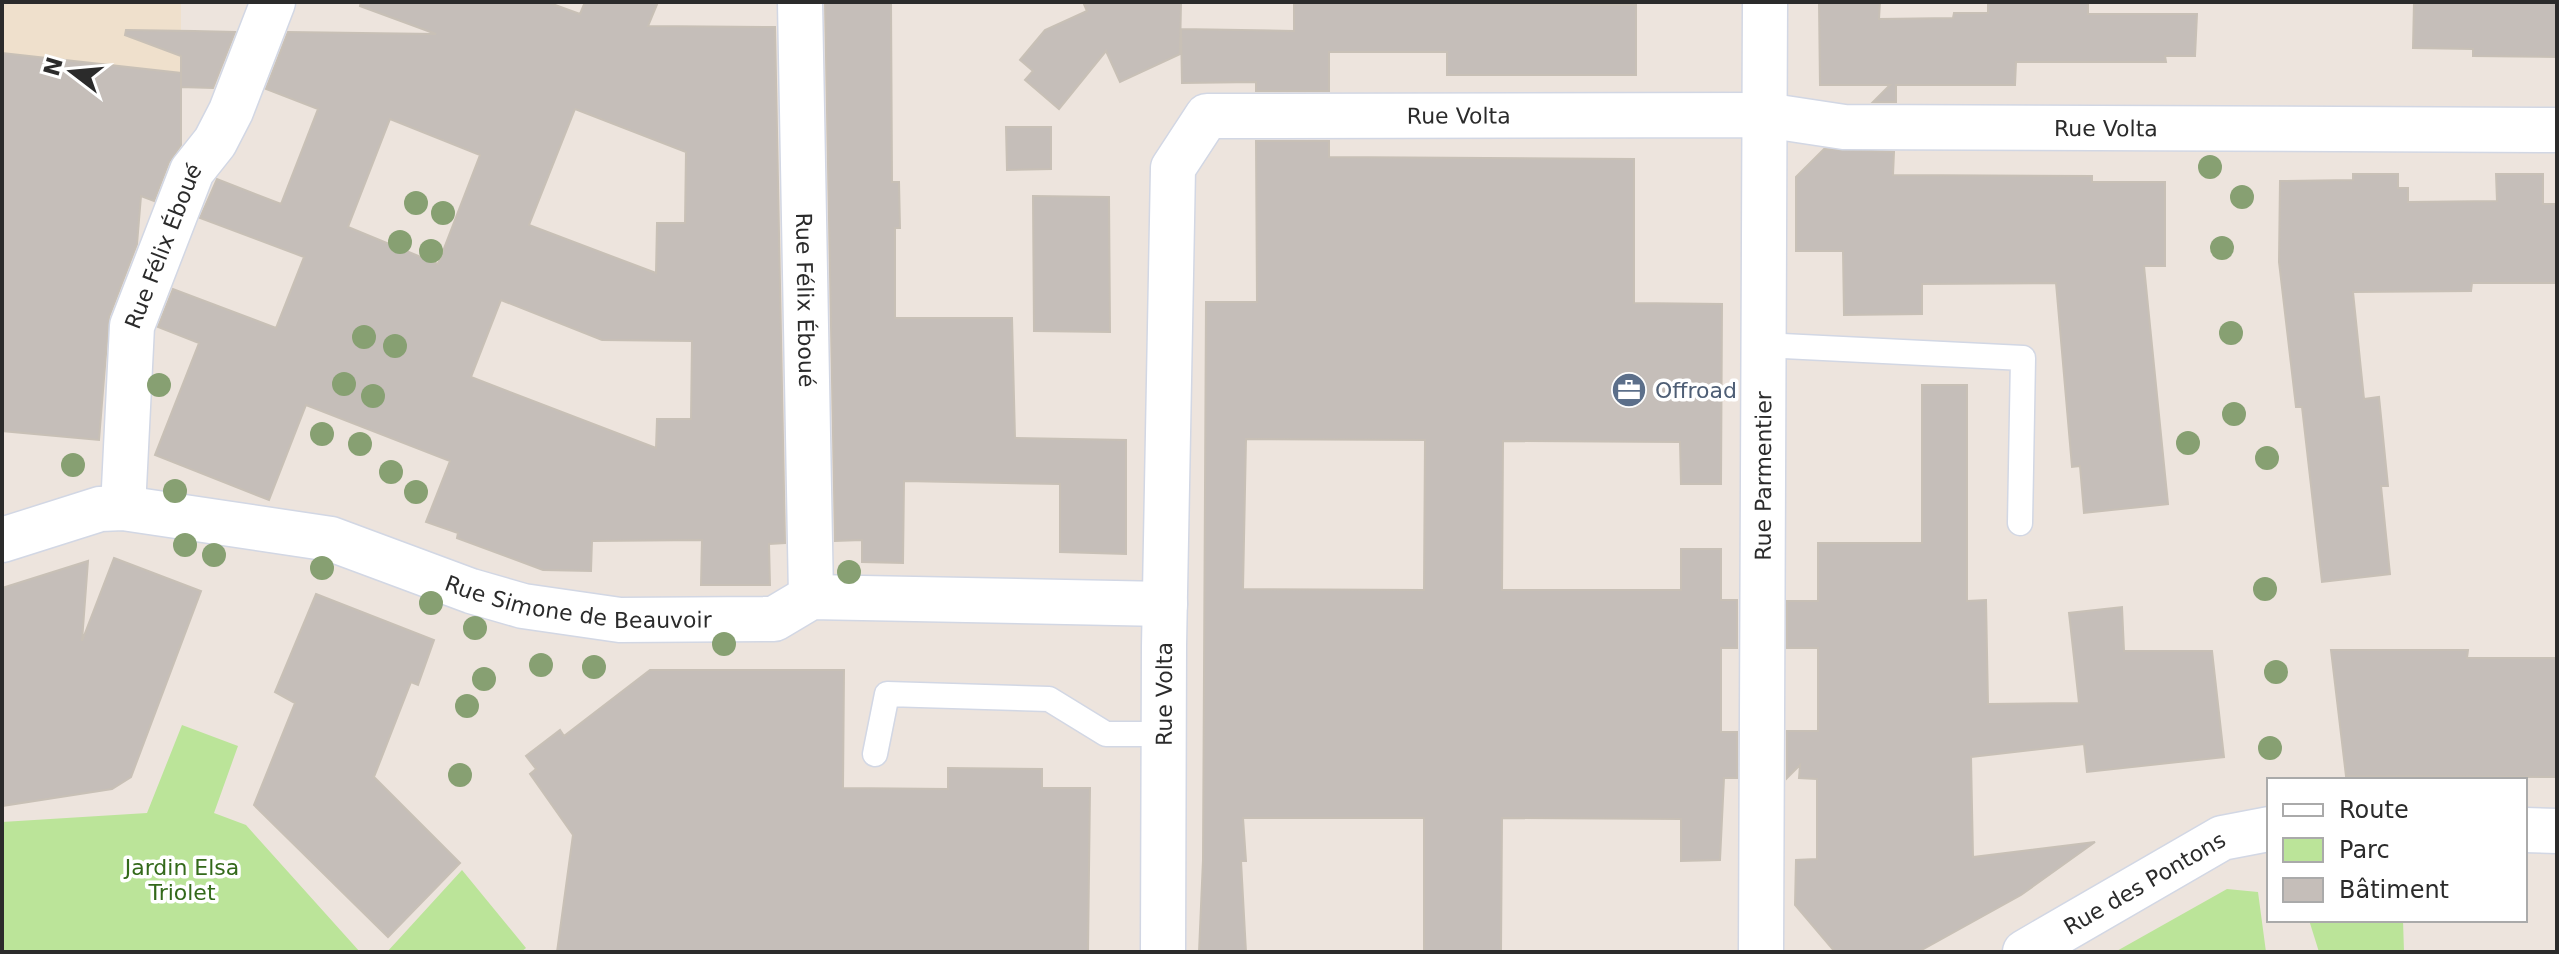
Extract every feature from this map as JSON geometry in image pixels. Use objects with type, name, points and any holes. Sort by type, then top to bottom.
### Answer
[{"type":"street","name":"Rue Félix Éboué","points":[[123,508],[132,326],[192,171],[215,142],[231,111],[273,2]]},
{"type":"street","name":"Rue Félix Éboué","points":[[800,2],[811,597]]},
{"type":"street","name":"Rue Parmentier","points":[[1761,952],[1765,2]]},
{"type":"street","name":"Rue Volta","points":[[1163,952],[1165,604],[1173,168],[1207,116],[1765,115],[1844,127],[2557,130]]},
{"type":"street","name":"Rue Simone de Beauvoir","points":[[2,540],[100,509],[123,508],[331,539],[471,591],[523,606],[620,620],[774,619],[811,597]]},
{"type":"street","points":[[811,597],[1165,604]]},
{"type":"street","name":"Rue des Pontons","points":[[2025,952],[2222,838],[2267,829]]},
{"type":"street","points":[[2527,830],[2557,831]]},
{"type":"lane","points":[[1763,345],[2023,358],[2020,523]]},
{"type":"lane","points":[[875,754],[887,694],[1049,699],[1106,734],[1164,734]]},
{"type":"shaded area","points":[[2,2],[181,2],[181,143],[2,123]]},
{"type":"green space","name":"Jardin Elsa Triolet","points":[[182,725],[238,746],[214,813],[246,825],[360,952],[2,952],[2,822],[147,813]]},
{"type":"green space","points":[[462,870],[526,948],[521,952],[387,952]]},
{"type":"green space","points":[[2227,889],[2258,892],[2266,952],[2115,952]]},
{"type":"green space","points":[[2310,922],[2403,922],[2404,952],[2319,952]]},
{"type":"building","points":[[361,2],[547,2],[580,14],[585,2],[658,2],[648,26],[775,27],[785,543],[769,544],[770,585],[701,585],[702,540],[592,541],[591,571],[543,570],[457,538],[458,533],[426,522],[450,461],[306,405],[269,500],[155,455],[199,343],[158,327],[173,289],[276,328],[304,257],[200,218],[217,179],[281,204],[318,109],[266,89],[288,32],[436,34],[360,6]],"holes":[[[575,109],[686,152],[685,223],[657,223],[656,273],[529,225]],[[390,119],[480,155],[438,264],[348,227]],[[501,300],[602,340],[692,341],[691,419],[657,419],[656,448],[471,377]]]},
{"type":"building","points":[[825,2],[891,2],[892,182],[899,182],[900,228],[895,228],[895,318],[1012,318],[1015,438],[1126,440],[1126,554],[1060,552],[1060,484],[904,481],[903,563],[862,562],[862,540],[835,541]]},
{"type":"building","points":[[1083,2],[1181,2],[1180,54],[1120,82],[1106,51],[1059,109],[1025,80],[1033,71],[1020,60],[1045,30],[1087,11]]},
{"type":"building","points":[[1294,2],[1636,5],[1636,75],[1447,75],[1447,52],[1329,52],[1329,91],[1256,91],[1256,82],[1182,83],[1181,29],[1294,31]]},
{"type":"building","points":[[1819,2],[1880,2],[1879,19],[1953,18],[1954,13],[1988,13],[1988,2],[2088,2],[2088,14],[2197,14],[2195,56],[2165,56],[2166,62],[2016,62],[2015,85],[1896,85],[1896,102],[1873,102],[1890,85],[1820,85]]},
{"type":"building","points":[[2414,2],[2557,2],[2557,57],[2473,56],[2473,49],[2413,48]]},
{"type":"building","points":[[126,30],[235,32],[213,88],[181,87],[181,56],[125,35]]},
{"type":"building","points":[[2,53],[181,73],[181,145],[169,162],[154,201],[141,196],[137,244],[109,317],[99,440],[2,431]]},
{"type":"building","points":[[1006,127],[1051,127],[1051,169],[1007,170]]},
{"type":"building","points":[[1256,141],[1329,141],[1329,157],[1634,159],[1634,303],[1722,304],[1721,484],[1681,484],[1680,442],[1503,441],[1502,590],[1681,590],[1681,549],[1721,549],[1721,600],[1737,600],[1737,648],[1721,648],[1721,732],[1737,732],[1737,778],[1724,778],[1720,860],[1681,861],[1681,819],[1502,818],[1501,952],[1424,952],[1424,818],[1243,818],[1246,861],[1241,861],[1246,952],[1199,952],[1203,860],[1206,302],[1257,302]],"holes":[[[1246,439],[1425,440],[1424,590],[1243,589]]]},
{"type":"building","points":[[1824,149],[1894,152],[1893,175],[2092,176],[2092,182],[2165,182],[2165,266],[2144,266],[2168,504],[2084,513],[2080,466],[2072,467],[2056,283],[1922,284],[1922,314],[1844,315],[1843,251],[1796,251],[1796,177]]},
{"type":"building","points":[[2353,174],[2398,174],[2398,188],[2408,188],[2408,202],[2497,201],[2496,174],[2543,174],[2543,204],[2557,204],[2557,283],[2472,283],[2471,291],[2353,292],[2364,399],[2379,397],[2388,486],[2381,486],[2390,574],[2322,582],[2302,407],[2296,407],[2279,262],[2280,181],[2353,180]]},
{"type":"building","points":[[1033,196],[1109,197],[1110,332],[1034,331]]},
{"type":"building","points":[[1922,385],[1967,385],[1967,601],[1986,600],[1988,704],[2079,703],[2069,613],[2122,607],[2124,651],[2212,651],[2224,757],[2087,772],[2084,744],[1971,757],[1973,857],[2095,842],[2021,895],[1918,952],[1835,952],[1795,905],[1796,860],[1817,859],[1817,779],[1799,778],[1800,765],[1787,778],[1787,731],[1818,731],[1818,648],[1787,648],[1787,601],[1818,601],[1818,543],[1922,543]]},
{"type":"building","points":[[114,558],[201,591],[131,777],[112,789],[2,806],[2,588],[88,561],[82,641]]},
{"type":"building","points":[[316,594],[434,640],[418,685],[411,682],[374,777],[460,863],[388,937],[254,805],[295,703],[275,692]]},
{"type":"building","points":[[2331,650],[2468,650],[2467,658],[2557,658],[2557,777],[2346,776]]},
{"type":"building","points":[[650,670],[844,670],[843,788],[948,789],[948,768],[1042,769],[1042,788],[1090,788],[1088,952],[557,952],[573,835],[530,774],[536,769],[526,756],[560,730],[564,736]]},
{"type":"place","name":"Offroad","points":[[1629,390]]}]
